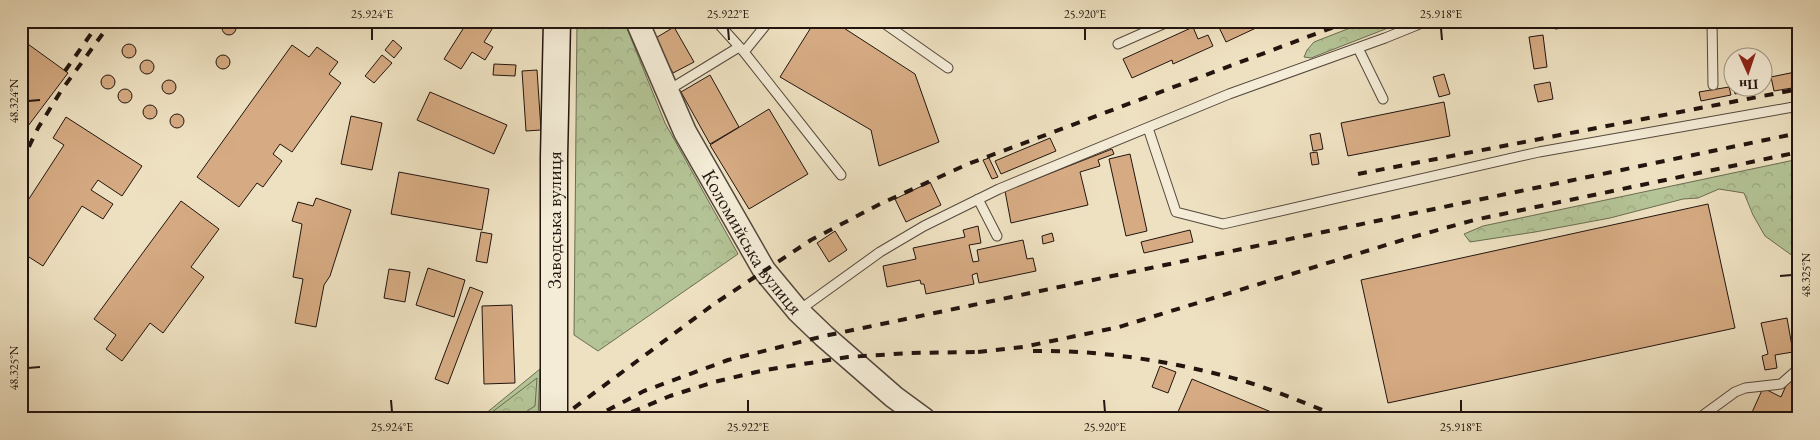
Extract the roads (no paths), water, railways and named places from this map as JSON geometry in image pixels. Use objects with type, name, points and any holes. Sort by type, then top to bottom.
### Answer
[{"type":"main road","name":"Заводська вулиця","points":[[554,419],[554,157],[557,21]]},
{"type":"street","name":"Коломийська вулиця","points":[[637,21],[685,132],[764,270],[798,311],[887,391],[924,419]]},
{"type":"lane","points":[[716,21],[741,49],[841,175]]},
{"type":"lane","points":[[667,91],[741,49],[769,21]]},
{"type":"lane","points":[[881,21],[948,68]]},
{"type":"lane","points":[[1118,44],[1170,21]]},
{"type":"lane","points":[[798,311],[880,252],[924,226],[999,189],[1229,94],[1427,21]]},
{"type":"lane","points":[[1712,21],[1713,85]]},
{"type":"lane","points":[[1358,48],[1383,99]]},
{"type":"lane","points":[[1148,128],[1176,212],[1223,224],[1539,152],[1799,106]]},
{"type":"lane","points":[[978,199],[997,236]]},
{"type":"lane","points":[[1698,419],[1735,392],[1752,387],[1781,384],[1799,368]]},
{"type":"railway","points":[[65,71],[100,21]]},
{"type":"railway","points":[[21,163],[38,128],[61,91],[112,21]]},
{"type":"railway","points":[[559,419],[714,304],[811,240],[880,204],[968,164],[1350,21]]},
{"type":"railway","points":[[1358,174],[1799,89]]},
{"type":"railway","points":[[591,419],[644,391],[728,360],[824,336],[1799,133]]},
{"type":"railway","points":[[978,352],[1023,347],[1119,327],[1409,238],[1474,220],[1799,152]]},
{"type":"railway","points":[[1033,351],[1106,354],[1202,370],[1270,390],[1344,419]]},
{"type":"railway","points":[[615,419],[670,396],[714,382],[765,370],[848,357],[911,353],[983,352]]}]
